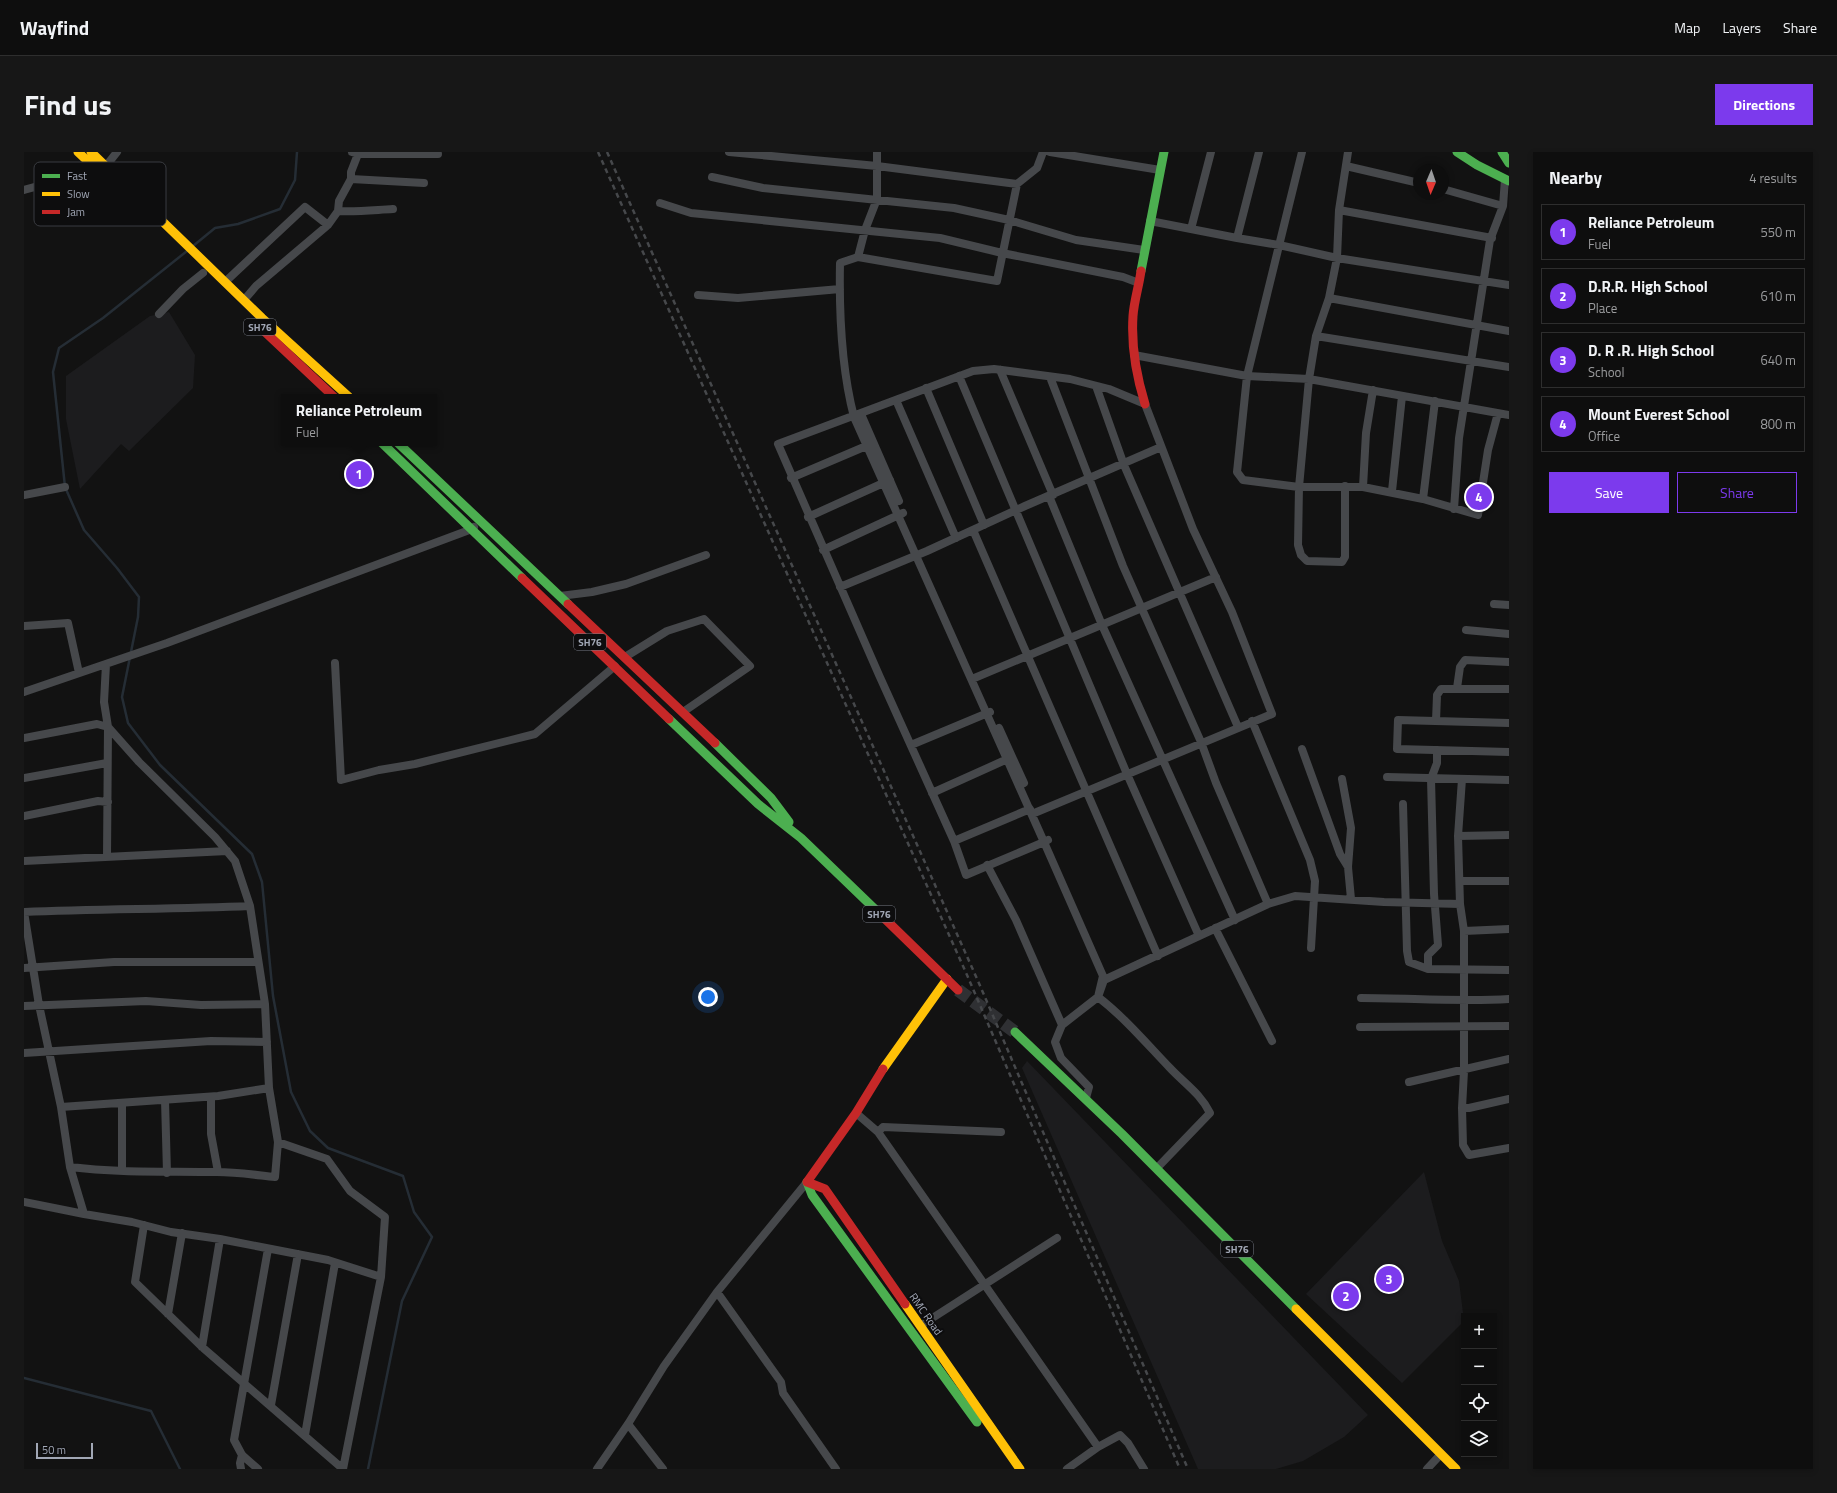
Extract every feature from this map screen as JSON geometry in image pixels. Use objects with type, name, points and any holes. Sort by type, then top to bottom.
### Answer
[{"type":"main road","name":"SH76","points":[[78,152],[92,162]]},
{"type":"main road","points":[[91,152],[97,162]]},
{"type":"main road","points":[[1145,404],[1136,376],[1133,316],[1144,250],[1164,152]]},
{"type":"main road","points":[[1457,152],[1477,165],[1507,180]]},
{"type":"main road","points":[[1502,152],[1509,163]]},
{"type":"main road","name":"SH76","points":[[160,226],[190,255],[203,273],[331,394]]},
{"type":"main road","points":[[190,255],[225,282],[346,394]]},
{"type":"main road","name":"SH76","points":[[385,446],[758,804],[800,838],[958,990]]},
{"type":"main road","points":[[401,446],[683,712],[771,798],[800,838]]},
{"type":"main road","points":[[624,675],[634,666]]},
{"type":"main road","points":[[807,1182],[856,1113],[891,1057],[947,979]]},
{"type":"main road","name":"SH76","points":[[1015,1032],[1086,1098],[1456,1469]]},
{"type":"main road","name":"RMC Road","points":[[807,1182],[825,1189],[1020,1469]]},
{"type":"main road","name":"RMC Road","points":[[807,1182],[812,1195],[1011,1469]]},
{"type":"street","points":[[107,162],[117,152]]},
{"type":"street","points":[[729,152],[877,166],[1017,184]]},
{"type":"street","points":[[858,257],[865,230],[877,199],[877,152]]},
{"type":"street","points":[[1043,152],[1036,168],[1017,184],[1002,253],[998,281],[858,257],[840,263],[842,341],[848,391],[858,415],[1010,758],[1032,812],[1110,977]]},
{"type":"street","points":[[1050,152],[1160,170]]},
{"type":"street","points":[[1190,229],[1211,152]]},
{"type":"street","points":[[1237,238],[1259,152]]},
{"type":"street","points":[[1302,152],[1247,376],[1237,472],[1243,480],[1299,488],[1363,486],[1392,491],[1478,515],[1488,450],[1498,413]]},
{"type":"street","points":[[1345,486],[1345,557],[1342,562],[1307,561],[1301,554],[1298,545],[1299,488],[1309,379],[1316,336],[1329,298],[1337,258],[1339,210],[1348,152]]},
{"type":"street","points":[[244,300],[256,286],[328,225],[338,211],[339,201],[351,179],[355,153],[438,154]]},
{"type":"street","points":[[1346,166],[1413,182]]},
{"type":"street","points":[[712,177],[763,188],[954,208],[1009,220],[1076,240],[1144,250]]},
{"type":"street","points":[[351,179],[424,183]]},
{"type":"street","points":[[1454,509],[1459,438],[1464,406],[1492,238],[1503,206],[1507,180]]},
{"type":"street","points":[[24,190],[34,187]]},
{"type":"street","points":[[1449,191],[1503,206]]},
{"type":"street","points":[[660,203],[691,213],[940,238],[1002,253],[1123,277],[1139,283]]},
{"type":"street","points":[[225,282],[305,207],[328,225]]},
{"type":"street","points":[[338,211],[362,212],[370,210],[393,209]]},
{"type":"street","points":[[1339,210],[1492,238]]},
{"type":"street","points":[[1150,221],[1279,245],[1337,258],[1509,285]]},
{"type":"street","points":[[159,314],[183,289],[203,273]]},
{"type":"street","points":[[698,295],[738,298],[840,289]]},
{"type":"street","points":[[1329,298],[1509,331]]},
{"type":"street","points":[[1316,336],[1509,367]]},
{"type":"street","points":[[1134,355],[1247,376],[1309,379],[1509,415]]},
{"type":"street","points":[[1000,370],[1051,494],[1102,625],[1235,920]]},
{"type":"street","points":[[954,841],[1085,791],[1272,714],[1248,650],[1193,529],[1145,404],[1096,386],[1050,377],[1000,370],[973,371],[778,444],[791,478],[954,841],[966,875],[987,864],[1046,841]]},
{"type":"street","points":[[959,376],[1127,774],[1200,936]]},
{"type":"street","points":[[1050,377],[1087,478],[1201,742],[1216,783],[1268,904]]},
{"type":"street","points":[[1096,386],[1123,463],[1238,727]]},
{"type":"street","points":[[926,388],[984,523]]},
{"type":"street","points":[[1363,486],[1366,433],[1373,390]]},
{"type":"street","points":[[1392,491],[1402,396]]},
{"type":"street","points":[[896,400],[955,535]]},
{"type":"street","points":[[1423,499],[1435,402]]},
{"type":"street","points":[[791,478],[871,444]]},
{"type":"street","points":[[840,587],[955,535],[1123,463],[1160,445]]},
{"type":"street","points":[[808,516],[887,481]]},
{"type":"street","points":[[24,495],[66,486]]},
{"type":"street","points":[[823,550],[902,514]]},
{"type":"street","points":[[24,692],[136,654],[472,530],[480,520]]},
{"type":"street","points":[[955,535],[973,530],[984,523]]},
{"type":"street","points":[[973,530],[1085,791],[1158,956]]},
{"type":"street","points":[[560,596],[592,592],[626,584],[706,555]]},
{"type":"street","points":[[974,678],[1216,577]]},
{"type":"street","points":[[1494,604],[1509,605]]},
{"type":"street","points":[[625,657],[667,632],[704,619],[750,666],[683,712]]},
{"type":"street","points":[[24,626],[68,623],[80,673]]},
{"type":"street","points":[[1466,630],[1509,634]]},
{"type":"street","points":[[1457,688],[1460,667],[1465,660],[1509,662]]},
{"type":"street","points":[[335,663],[341,780],[379,770],[415,764],[535,734],[615,666]]},
{"type":"street","points":[[106,664],[104,702],[108,727],[107,856]]},
{"type":"street","points":[[1436,721],[1438,691],[1444,688],[1509,689]]},
{"type":"street","points":[[911,745],[989,712]]},
{"type":"street","points":[[1509,723],[1398,720],[1397,749],[1509,752]]},
{"type":"street","points":[[1252,721],[1310,860],[1315,881],[1311,948]]},
{"type":"street","points":[[24,738],[97,724],[108,727],[139,762],[173,794],[227,851],[236,861],[250,906],[265,1004],[269,1088],[278,1142],[275,1177],[218,1172],[167,1173],[70,1167]]},
{"type":"street","points":[[1302,749],[1340,854],[1348,867]]},
{"type":"street","points":[[1428,969],[1428,955],[1438,945],[1435,904],[1431,779],[1437,763],[1437,750]]},
{"type":"street","points":[[932,793],[1010,758]]},
{"type":"street","points":[[24,778],[108,763]]},
{"type":"street","points":[[1387,777],[1509,780]]},
{"type":"street","points":[[1342,779],[1351,828],[1348,867],[1352,899]]},
{"type":"street","points":[[1462,779],[1458,836],[1460,904],[1464,931],[1465,1001],[1462,1108],[1463,1145],[1469,1155],[1509,1148]]},
{"type":"street","points":[[24,816],[98,801],[108,802]]},
{"type":"street","points":[[1403,804],[1406,951],[1409,962],[1428,969],[1509,970]]},
{"type":"street","points":[[1458,836],[1509,835]]},
{"type":"street","points":[[1046,841],[1104,976],[1098,997]]},
{"type":"street","points":[[24,861],[227,851]]},
{"type":"street","points":[[987,864],[1016,920],[1062,1025]]},
{"type":"street","points":[[1460,881],[1509,881]]},
{"type":"street","points":[[1086,1098],[1088,1087],[1061,1058],[1056,1042],[1062,1025],[1098,997],[1104,980],[1268,904],[1295,896],[1435,904],[1460,904]]},
{"type":"street","points":[[84,1214],[70,1167],[61,1107],[39,1005],[24,912],[104,909],[165,910],[250,906]]},
{"type":"street","points":[[1215,928],[1272,1041]]},
{"type":"street","points":[[1464,931],[1509,929]]},
{"type":"street","points":[[24,968],[114,962],[258,962]]},
{"type":"street","points":[[1098,997],[1119,1013],[1206,1104],[1210,1113],[1156,1168]]},
{"type":"street","points":[[1361,998],[1428,998],[1465,1001],[1509,999]]},
{"type":"street","points":[[24,1006],[146,1002],[201,1005],[265,1004]]},
{"type":"street","points":[[1360,1027],[1509,1026]]},
{"type":"street","points":[[24,1052],[210,1041],[267,1042]]},
{"type":"street","points":[[1410,1082],[1464,1071],[1509,1059]]},
{"type":"street","points":[[61,1107],[211,1097],[269,1088]]},
{"type":"street","points":[[211,1097],[211,1134],[218,1172]]},
{"type":"street","points":[[1462,1108],[1469,1108],[1509,1099]]},
{"type":"street","points":[[165,1100],[167,1173]]},
{"type":"street","points":[[122,1103],[122,1171]]},
{"type":"street","points":[[856,1113],[878,1132],[1098,1447]]},
{"type":"street","points":[[878,1132],[883,1127],[1000,1132]]},
{"type":"street","points":[[144,1225],[135,1282],[202,1347],[245,1382],[343,1469],[381,1277],[386,1217],[350,1190],[327,1159],[278,1142]]},
{"type":"street","points":[[597,1469],[628,1424],[664,1366],[717,1292],[807,1182]]},
{"type":"street","points":[[24,1202],[298,1254],[335,1263],[381,1277]]},
{"type":"street","points":[[168,1314],[182,1233]]},
{"type":"street","points":[[920,1326],[1056,1238]]},
{"type":"street","points":[[202,1347],[220,1239]]},
{"type":"street","points":[[258,1469],[242,1455],[234,1440],[268,1249]]},
{"type":"street","points":[[271,1405],[298,1254]]},
{"type":"street","points":[[305,1435],[335,1263]]},
{"type":"street","points":[[717,1292],[781,1382],[783,1393],[836,1469]]},
{"type":"street","points":[[628,1424],[663,1469]]},
{"type":"street","points":[[1067,1469],[1098,1447],[1120,1435],[1128,1443],[1144,1469]]},
{"type":"street","points":[[1427,1469],[1441,1454]]},
{"type":"street","points":[[241,1469],[240,1464],[242,1455]]},
{"type":"shaded area","points":[[169,312],[195,355],[193,388],[129,451],[121,444],[80,489],[66,419],[66,376],[150,316]]},
{"type":"shaded area","points":[[1027,1061],[1368,1415],[1344,1437],[1303,1461],[1276,1469],[1198,1469],[1022,1068]]},
{"type":"shaded area","points":[[1424,1172],[1442,1241],[1459,1281],[1463,1313],[1461,1313],[1461,1324],[1402,1383],[1306,1294]]},
{"type":"waterway","points":[[193,246],[215,228],[238,224],[280,209],[295,180],[297,152]]},
{"type":"waterway","points":[[187,251],[103,318],[59,348],[53,372],[65,487],[84,530],[117,568],[139,597],[138,617],[122,697],[128,723],[160,765],[252,854],[262,882],[273,996],[291,1092],[310,1131],[328,1148],[403,1176],[414,1212],[432,1237],[402,1301],[368,1469]]},
{"type":"waterway","points":[[24,1378],[151,1411],[180,1469]]},
{"type":"tunnel","points":[[958,990],[1015,1032]]},
{"type":"railway","points":[[598,152],[967,975],[1180,1469]]},
{"type":"railway","points":[[607,152],[978,981],[1188,1469]]},
{"type":"traffic: fast","points":[[1141,271],[1164,152]]},
{"type":"traffic: fast","points":[[1457,152],[1477,165],[1509,181]]},
{"type":"traffic: fast","points":[[1502,152],[1509,163]]},
{"type":"traffic: fast","points":[[385,446],[522,578]]},
{"type":"traffic: fast","points":[[401,446],[568,604]]},
{"type":"traffic: fast","points":[[669,719],[758,804],[801,838],[882,916]]},
{"type":"traffic: fast","points":[[715,743],[771,798],[789,822]]},
{"type":"traffic: fast","points":[[1015,1032],[1122,1134],[1296,1309]]},
{"type":"traffic: fast","points":[[807,1182],[812,1195],[977,1422]]},
{"type":"traffic: slow","points":[[78,152],[89,162]]},
{"type":"traffic: slow","points":[[91,152],[101,162]]},
{"type":"traffic: slow","points":[[166,225],[262,318],[346,394]]},
{"type":"traffic: slow","points":[[883,1069],[947,979]]},
{"type":"traffic: slow","points":[[905,1304],[1020,1469]]},
{"type":"traffic: slow","points":[[1296,1309],[1456,1469]]},
{"type":"traffic: jam","points":[[1141,271],[1134,310],[1133,339],[1137,372],[1145,404]]},
{"type":"traffic: jam","points":[[265,332],[331,394]]},
{"type":"traffic: jam","points":[[522,578],[669,719]]},
{"type":"traffic: jam","points":[[568,604],[715,743]]},
{"type":"traffic: jam","points":[[882,916],[958,990]]},
{"type":"traffic: jam","points":[[807,1182],[856,1113],[883,1069]]},
{"type":"traffic: jam","points":[[807,1182],[825,1189],[905,1304]]},
{"type":"place","name":"Reliance Petroleum","points":[[359,474]]},
{"type":"place","name":"Mount Everest School","points":[[1479,497]]},
{"type":"place","name":"D. R .R. High School","points":[[1389,1279]]},
{"type":"place","name":"D.R.R. High School","points":[[1346,1296]]}]
